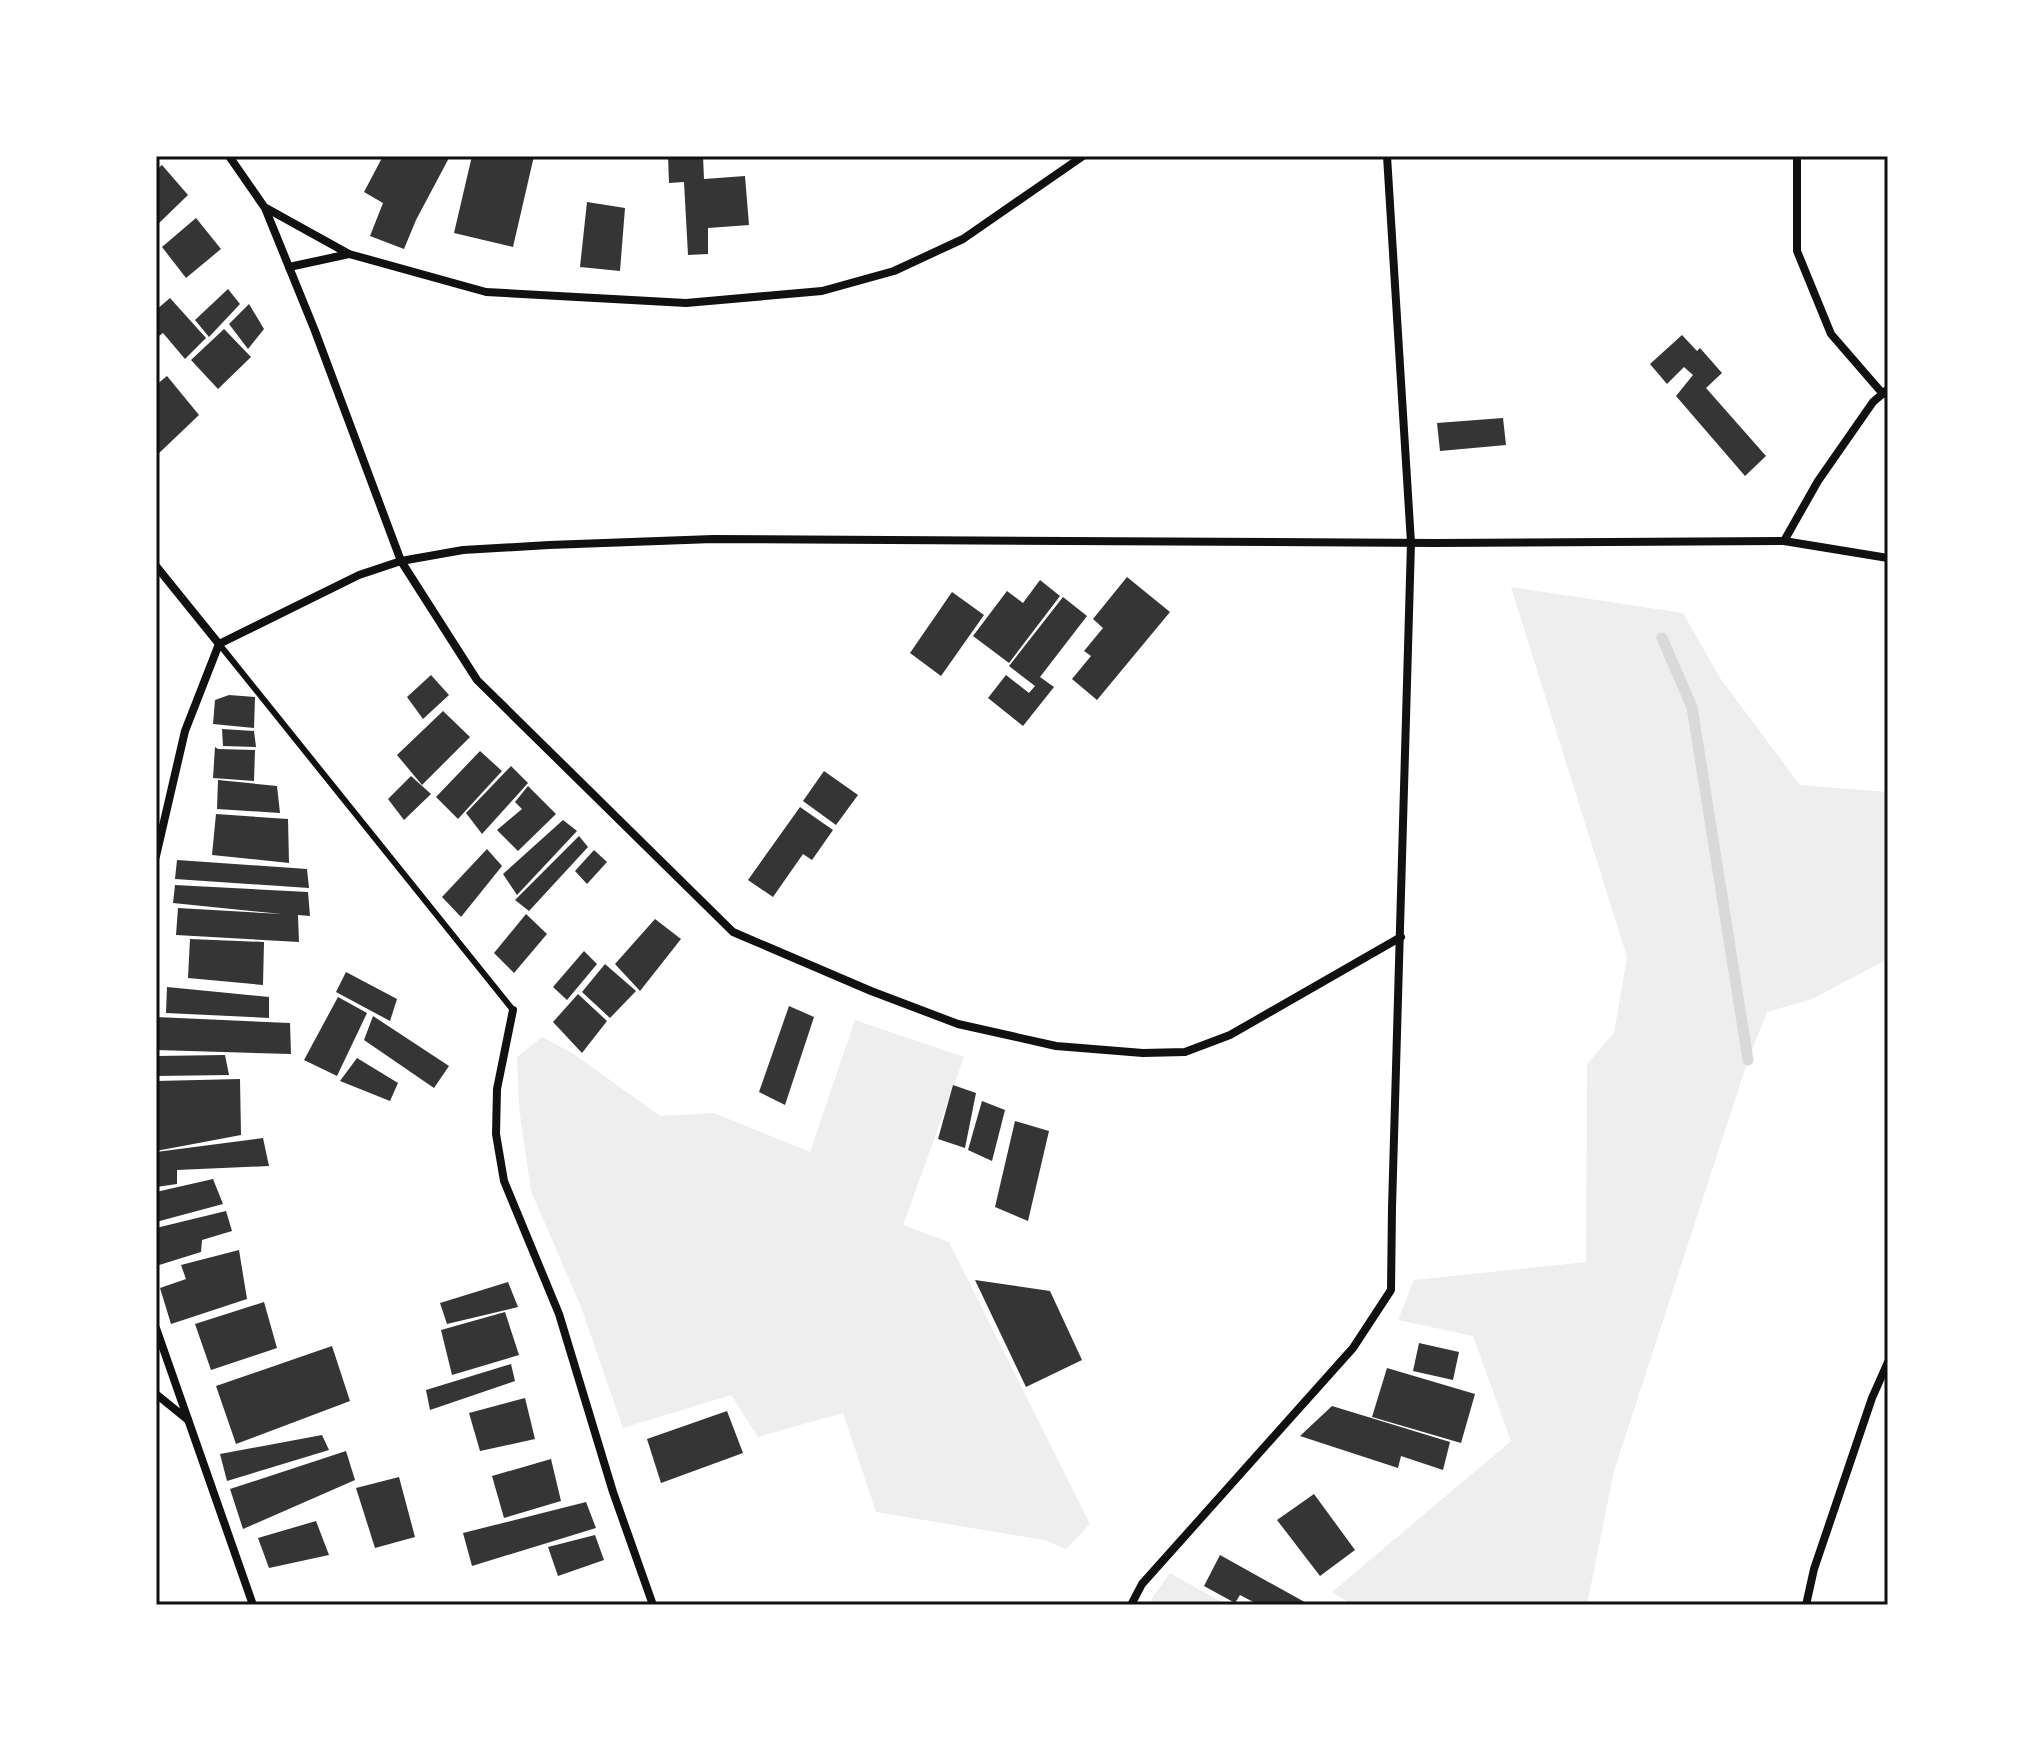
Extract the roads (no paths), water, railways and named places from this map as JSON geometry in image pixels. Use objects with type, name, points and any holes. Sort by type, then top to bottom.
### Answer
[{"type":"street","points":[[229,156],[265,208],[401,561],[477,680],[733,932],[958,1024],[1056,1046],[1143,1053],[1185,1052],[1230,1035],[1401,937]]},
{"type":"street","points":[[265,208],[349,254],[486,292],[686,303],[822,291],[894,271],[963,239],[1083,156]]},
{"type":"street","points":[[1131,1605],[1142,1584],[1353,1348],[1391,1290],[1411,543],[1387,156]]},
{"type":"street","points":[[1784,541],[1818,481],[1873,402],[1885,392],[1831,334],[1797,251],[1797,156]]},
{"type":"street","points":[[289,267],[349,254]]},
{"type":"street","points":[[156,856],[185,731],[219,644],[359,575],[401,561],[463,550],[713,539],[1411,543],[1784,541],[1888,558]]},
{"type":"street","points":[[156,566],[219,644]]},
{"type":"street","points":[[513,1010],[497,1089],[496,1134],[504,1181],[559,1314],[613,1492],[653,1605]]},
{"type":"street","points":[[156,1328],[253,1605]]},
{"type":"street","points":[[1806,1605],[1814,1569],[1872,1398],[1888,1362]]},
{"type":"street","points":[[156,1394],[189,1421]]},
{"type":"lane","points":[[219,644],[513,1010]]},
{"type":"waterway","points":[[1662,638],[1692,707],[1748,1060]]}]
